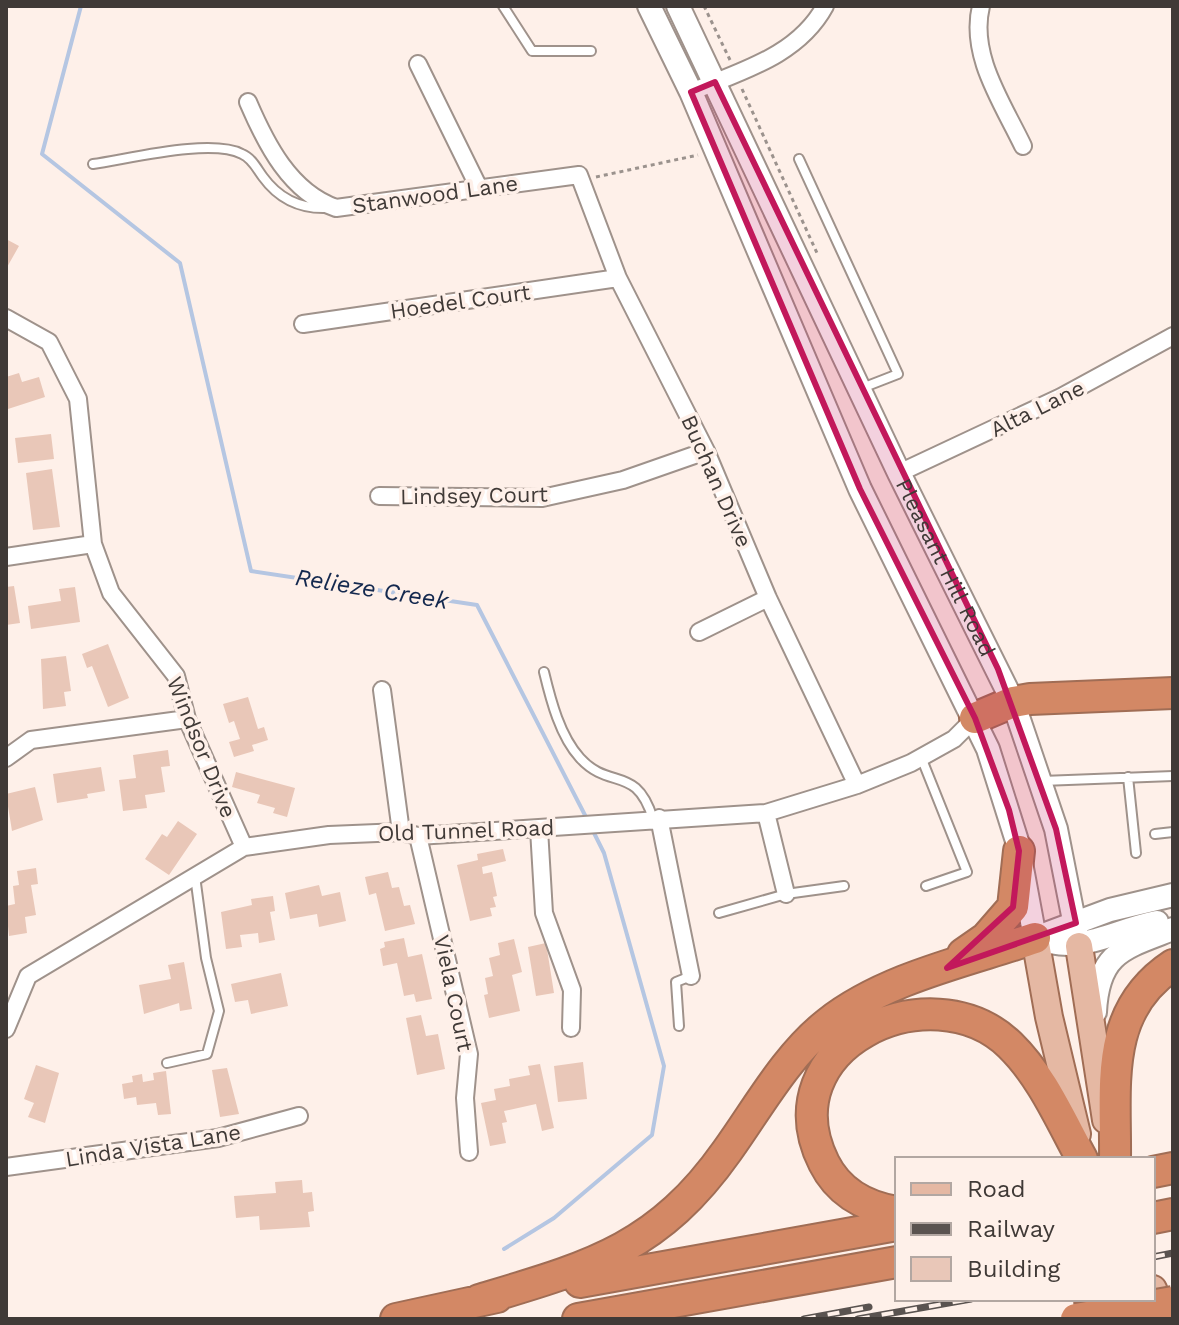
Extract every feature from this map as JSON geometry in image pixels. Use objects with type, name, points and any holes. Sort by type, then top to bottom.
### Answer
[{"type":"highway","points":[[975,718],[1013,702],[1173,693]]},
{"type":"highway","points":[[947,968],[986,938],[1013,907],[1019,851]]},
{"type":"highway","points":[[479,1300],[595,1263],[655,1229],[683,1206],[707,1179],[783,1071],[827,1024],[874,996],[1035,938]]},
{"type":"highway","points":[[1114,1157],[1120,1037],[1138,997],[1152,979],[1173,965]]},
{"type":"highway","points":[[895,1211],[858,1200],[829,1172],[812,1133],[811,1111],[814,1090],[834,1055],[860,1035],[896,1020],[922,1015],[948,1015],[993,1031],[1011,1046],[1042,1087],[1082,1157]]},
{"type":"highway","points":[[396,1319],[479,1300],[895,1225]]},
{"type":"highway","points":[[578,1319],[895,1262]]},
{"type":"highway","points":[[1076,1319],[1173,1302]]},
{"type":"main road","name":"Pleasant Hill Road","points":[[649,6],[691,92],[860,489],[975,718],[1001,782],[1019,851],[1055,1045],[1083,1157]]},
{"type":"main road","name":"Pleasant Hill Road","points":[[678,6],[899,473],[1013,702],[1042,781],[1064,861],[1114,1157]]},
{"type":"main road","points":[[1035,938],[1055,945],[1140,901],[1173,895]]},
{"type":"main road","points":[[1078,935],[1173,918]]},
{"type":"main road","points":[[1094,1045],[1096,987],[1106,963],[1127,946],[1173,929]]},
{"type":"main road","points":[[1155,1294],[1164,1319]]},
{"type":"street","points":[[691,92],[776,56],[813,28],[825,6]]},
{"type":"street","points":[[981,6],[976,32],[980,52],[1023,146]]},
{"type":"street","points":[[418,64],[479,188]]},
{"type":"street","name":"Stanwood Lane","points":[[248,102],[267,145],[294,179],[318,202],[336,208],[580,178]]},
{"type":"street","name":"Buchan Drive","points":[[580,178],[618,278],[706,451],[768,598],[857,785]]},
{"type":"street","name":"Hoedel Court","points":[[303,324],[618,278]]},
{"type":"street","name":"Windsor Drive","points":[[6,318],[49,342],[78,399],[93,544],[111,593],[176,676],[187,719],[244,847]]},
{"type":"street","name":"Alta Lane","points":[[899,473],[1061,397],[1173,336]]},
{"type":"street","name":"Lindsey Court","points":[[379,496],[542,498],[623,480],[706,451]]},
{"type":"street","points":[[6,557],[93,544]]},
{"type":"street","points":[[699,632],[768,598]]},
{"type":"street","name":"Viela Court","points":[[382,690],[409,834],[469,1054],[465,1098],[469,1152]]},
{"type":"street","name":"Old Tunnel Road","points":[[6,1029],[28,976],[244,847],[329,835],[539,829],[656,818],[766,813],[857,785],[921,757],[954,739],[975,718]]},
{"type":"street","points":[[6,758],[31,740],[187,719]]},
{"type":"street","points":[[766,813],[786,894]]},
{"type":"street","points":[[656,818],[691,976]]},
{"type":"street","points":[[539,829],[544,913],[572,990],[571,1028]]},
{"type":"street","name":"Linda Vista Lane","points":[[6,1167],[218,1138],[299,1116]]},
{"type":"lane","points":[[503,6],[532,51],[591,51]]},
{"type":"lane","points":[[93,164],[199,150],[225,150],[243,154],[265,180],[304,209],[336,208]]},
{"type":"lane","points":[[799,159],[898,374],[859,389]]},
{"type":"lane","points":[[544,672],[557,716],[580,758],[606,776],[635,785],[656,818]]},
{"type":"lane","points":[[921,757],[967,872],[926,886]]},
{"type":"lane","points":[[1042,781],[1173,776]]},
{"type":"lane","points":[[1128,777],[1136,853]]},
{"type":"lane","points":[[1155,834],[1173,832]]},
{"type":"lane","points":[[167,1063],[207,1054],[219,1011],[206,958],[195,876]]},
{"type":"lane","points":[[719,913],[786,894],[844,886]]},
{"type":"lane","points":[[679,1026],[676,982],[691,976]]},
{"type":"path","points":[[580,178],[703,155]]},
{"type":"highlighted area","points":[[715,82],[998,669],[1056,829],[1076,923],[947,968],[1013,907],[1019,851],[1009,810],[975,718],[860,489],[691,92]]},
{"type":"building","points":[[6,239],[19,246],[6,269]]},
{"type":"building","points":[[19,373],[22,382],[39,377],[45,397],[8,409],[6,377]]},
{"type":"building","points":[[51,434],[54,459],[18,463],[15,438]]},
{"type":"building","points":[[52,469],[60,527],[33,530],[26,473]]},
{"type":"building","points":[[14,586],[20,623],[6,625],[6,587]]},
{"type":"building","points":[[75,587],[80,622],[31,629],[28,606],[61,601],[59,589]]},
{"type":"building","points":[[108,644],[129,698],[108,707],[92,666],[87,668],[82,654]]},
{"type":"building","points":[[66,656],[71,691],[64,692],[66,706],[43,709],[41,659]]},
{"type":"building","points":[[248,697],[258,729],[264,727],[268,740],[252,745],[254,751],[234,757],[229,742],[240,739],[234,721],[229,723],[223,704]]},
{"type":"building","points":[[168,750],[170,766],[161,767],[165,792],[145,795],[147,808],[123,811],[119,780],[136,778],[133,755]]},
{"type":"building","points":[[101,767],[105,791],[87,794],[88,798],[57,803],[53,774]]},
{"type":"building","points":[[236,772],[295,788],[287,817],[273,813],[275,808],[257,803],[260,795],[232,787]]},
{"type":"building","points":[[35,787],[43,820],[12,831],[6,794]]},
{"type":"building","points":[[178,821],[197,834],[169,875],[145,859],[162,834],[167,837]]},
{"type":"building","points":[[503,849],[506,861],[482,867],[483,874],[492,872],[497,896],[493,897],[496,907],[490,908],[492,916],[470,921],[457,865],[478,860],[477,854]]},
{"type":"building","points":[[36,868],[38,884],[31,885],[36,915],[25,917],[27,933],[9,936],[6,906],[15,904],[13,886],[19,885],[17,871]]},
{"type":"building","points":[[388,872],[392,888],[399,887],[404,906],[410,905],[415,924],[385,931],[376,893],[369,895],[365,877]]},
{"type":"building","points":[[319,885],[322,896],[340,892],[346,921],[319,927],[317,914],[290,919],[285,893]]},
{"type":"building","points":[[273,896],[275,911],[270,912],[275,940],[259,943],[258,933],[240,935],[242,947],[226,949],[221,912],[252,905],[251,899]]},
{"type":"building","points":[[404,938],[408,957],[422,954],[432,999],[416,1002],[414,994],[404,996],[397,963],[383,966],[380,949],[385,947],[384,942]]},
{"type":"building","points":[[514,939],[522,972],[512,975],[520,1011],[489,1018],[484,995],[488,994],[485,978],[493,976],[489,958],[500,955],[498,943]]},
{"type":"building","points":[[546,943],[554,993],[536,996],[528,947]]},
{"type":"building","points":[[184,962],[192,1009],[180,1011],[179,1003],[144,1014],[139,985],[171,979],[168,965]]},
{"type":"building","points":[[281,973],[288,1006],[251,1014],[248,1000],[235,1002],[231,984]]},
{"type":"building","points":[[421,1015],[426,1036],[438,1034],[445,1069],[417,1075],[406,1018]]},
{"type":"building","points":[[583,1062],[587,1099],[558,1102],[554,1066]]},
{"type":"building","points":[[540,1064],[554,1128],[542,1131],[536,1104],[504,1111],[507,1122],[502,1123],[506,1143],[490,1146],[481,1103],[496,1100],[494,1089],[510,1086],[509,1079],[530,1075],[528,1066]]},
{"type":"building","points":[[36,1065],[59,1073],[45,1123],[28,1117],[34,1103],[24,1099]]},
{"type":"building","points":[[227,1068],[239,1114],[220,1117],[212,1070]]},
{"type":"building","points":[[166,1071],[171,1114],[158,1115],[156,1103],[137,1105],[136,1097],[124,1099],[122,1084],[133,1082],[132,1076],[142,1074],[143,1082],[154,1080],[153,1073]]},
{"type":"building","points":[[302,1180],[303,1193],[312,1192],[314,1211],[308,1212],[310,1227],[260,1230],[259,1216],[236,1218],[234,1196],[276,1193],[275,1182]]},
{"type":"waterway","name":"Relieze Creek","points":[[81,6],[42,154],[180,263],[251,571],[477,605],[588,821]]},
{"type":"waterway","name":"Relieze Creek","points":[[504,1249],[554,1218],[652,1135],[664,1066],[604,853],[592,829]]},
{"type":"railway","points":[[1155,1257],[1173,1253]]},
{"type":"railway","points":[[858,1319],[960,1301]]},
{"type":"railway","points":[[804,1319],[869,1307]]}]
